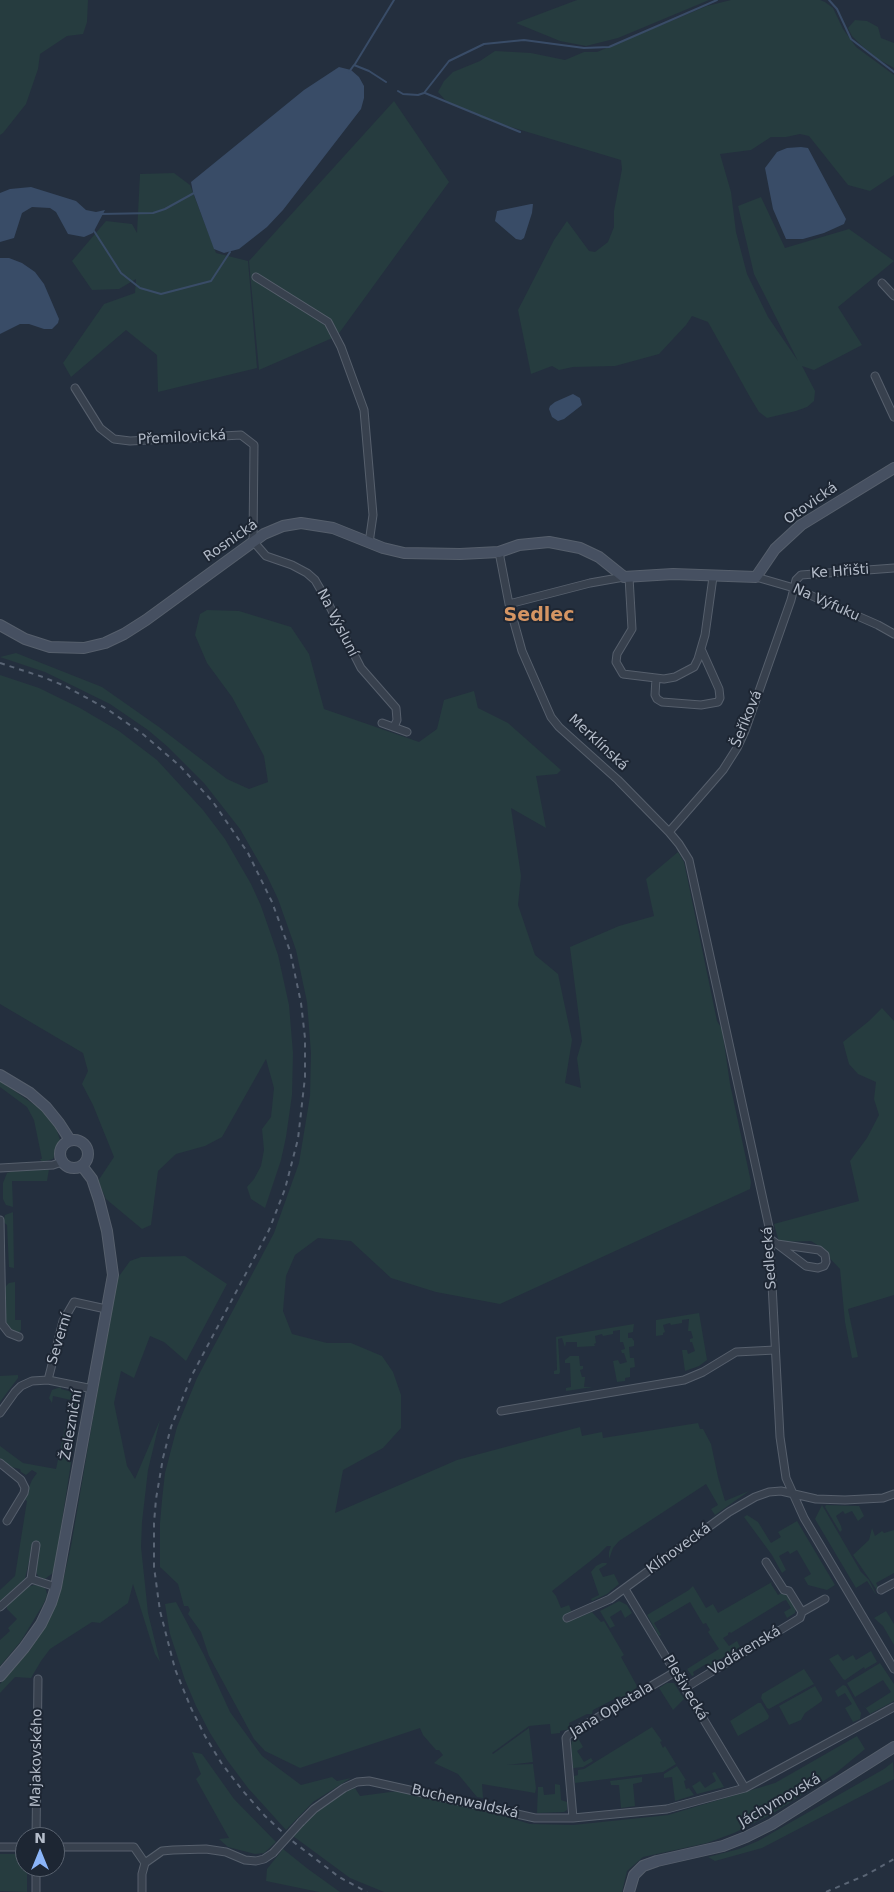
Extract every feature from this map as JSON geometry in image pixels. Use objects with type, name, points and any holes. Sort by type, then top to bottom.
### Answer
[{"type":"street","points":[[256,276],[328,322],[341,347],[364,410],[373,515],[370,543]]},
{"type":"street","points":[[882,283],[894,296]]},
{"type":"street","points":[[875,376],[894,417]]},
{"type":"street","name":"Přemilovická","points":[[75,388],[100,428],[114,439],[130,442],[241,435],[254,445],[253,541]]},
{"type":"street","points":[[886,398],[894,395]]},
{"type":"street","name":"Otovická","points":[[756,577],[775,549],[801,525],[894,469]]},
{"type":"street","name":"Rosnická","points":[[0,625],[36,643],[60,649],[84,648],[105,643],[146,620],[253,541],[274,529],[292,524],[301,523],[333,528],[392,551],[416,554],[498,552]]},
{"type":"street","name":"Na Výsluní","points":[[253,541],[266,556],[292,565],[315,580],[355,659],[367,676],[396,708],[397,720],[394,728]]},
{"type":"street","points":[[498,552],[519,545],[549,542],[565,544],[580,548],[599,557],[627,577],[632,629],[617,654],[616,662],[623,674],[656,678],[675,677],[694,667],[702,651],[713,577]]},
{"type":"street","name":"Merklínská","points":[[498,552],[509,604],[522,650],[551,717],[559,727],[618,780],[669,832]]},
{"type":"street","name":"Ke Hřišti","points":[[794,588],[796,580],[801,575],[894,568]]},
{"type":"street","points":[[509,604],[590,583],[627,577],[673,574],[713,577],[756,577]]},
{"type":"street","name":"Na Výfuku","points":[[756,577],[794,588],[894,634]]},
{"type":"street","name":"Šeříková","points":[[669,832],[723,770],[737,748],[748,723],[794,588]]},
{"type":"street","points":[[656,678],[655,694],[657,699],[662,702],[701,705],[718,702],[720,698],[719,688],[702,651]]},
{"type":"street","points":[[382,723],[407,732]]},
{"type":"street","name":"Sedlecká","points":[[669,832],[689,860],[769,1226],[781,1451],[786,1478],[804,1518],[894,1669]]},
{"type":"street","points":[[0,1075],[30,1093],[46,1107],[70,1140]]},
{"type":"street","points":[[70,1140],[81,1141],[87,1147],[88,1158],[82,1166],[71,1168],[62,1162],[60,1150],[70,1140]]},
{"type":"street","points":[[0,1168],[53,1165],[62,1162]]},
{"type":"street","name":"Železniční","points":[[0,1676],[24,1648],[41,1624],[56,1587],[113,1275],[107,1231],[92,1179],[82,1166]]},
{"type":"street","points":[[0,1220],[2,1324],[9,1333],[19,1337]]},
{"type":"street","points":[[769,1238],[806,1266],[818,1268],[824,1266],[826,1262],[824,1254],[819,1250],[777,1244]]},
{"type":"street","name":"Severní","points":[[48,1380],[63,1321],[74,1302],[106,1309]]},
{"type":"street","points":[[500,1411],[684,1380],[703,1372],[736,1352],[775,1350]]},
{"type":"street","name":"Severní","points":[[0,1413],[21,1386],[32,1382],[48,1380],[93,1389]]},
{"type":"street","points":[[0,1463],[21,1480],[25,1488],[24,1493],[7,1521]]},
{"type":"street","name":"Klínovecká","points":[[567,1618],[610,1599],[729,1512],[755,1497],[769,1492],[781,1491],[816,1499],[845,1500],[874,1499],[894,1494]]},
{"type":"street","points":[[0,1607],[31,1579],[36,1545]]},
{"type":"street","points":[[766,1562],[784,1590],[789,1591],[802,1612]]},
{"type":"street","points":[[31,1579],[56,1587]]},
{"type":"street","points":[[881,1590],[894,1582]]},
{"type":"street","name":"Plešivecká","points":[[625,1589],[745,1788]]},
{"type":"street","name":"Vodárenská","points":[[685,1688],[800,1618],[802,1612],[826,1599]]},
{"type":"street","name":"Jana Opletala","points":[[573,1818],[566,1738],[568,1735],[675,1672]]},
{"type":"street","name":"Majakovského","points":[[36,1827],[38,1679]]},
{"type":"street","name":"Buchenwaldská","points":[[145,1863],[162,1852],[173,1850],[206,1849],[226,1852],[245,1860],[256,1861],[264,1859],[273,1853],[314,1809],[344,1788],[357,1782],[369,1781],[536,1818],[573,1818],[667,1809],[745,1788],[894,1707]]},
{"type":"street","name":"Jáchymovská","points":[[629,1892],[634,1875],[643,1866],[723,1846],[746,1837],[772,1824],[894,1747]]},
{"type":"street","points":[[0,1847],[15,1847]]},
{"type":"street","points":[[65,1847],[134,1847],[145,1863],[142,1892]]},
{"type":"street","points":[[36,1877],[36,1892]]},
{"type":"green space","points":[[0,0],[88,0],[87,22],[83,34],[67,36],[40,54],[38,69],[26,104],[0,135]]},
{"type":"green space","points":[[577,0],[709,0],[618,38],[586,46],[560,41],[516,23]]},
{"type":"green space","points":[[731,0],[820,0],[825,2],[833,8],[843,29],[856,47],[894,75],[894,175],[870,191],[848,185],[809,136],[800,134],[786,137],[771,137],[751,150],[720,154],[731,192],[736,232],[747,274],[768,317],[798,361],[754,274],[738,206],[761,197],[785,248],[849,229],[894,261],[838,307],[862,345],[814,370],[802,366],[815,391],[814,401],[807,407],[796,411],[767,418],[759,412],[708,322],[692,316],[659,354],[615,366],[573,367],[559,370],[552,366],[531,374],[518,310],[554,240],[567,221],[589,251],[595,252],[608,242],[614,227],[614,211],[622,169],[621,160],[481,118],[474,113],[447,102],[438,92],[444,81],[453,72],[480,61],[495,51],[531,53],[565,60],[584,52],[597,52],[707,6]]},
{"type":"green space","points":[[855,20],[867,21],[878,27],[881,38],[894,43],[894,68],[878,59],[852,36],[848,28]]},
{"type":"green space","points":[[394,101],[449,182],[337,336],[259,370],[249,261]]},
{"type":"green space","points":[[174,173],[190,185],[216,253],[248,261],[257,368],[158,392],[157,355],[126,330],[71,377],[63,363],[104,304],[135,293],[136,279],[119,289],[92,290],[72,261],[106,221],[132,224],[137,233],[140,174]]},
{"type":"green space","points":[[207,610],[239,611],[291,627],[309,654],[324,709],[419,742],[437,729],[444,700],[474,691],[478,708],[508,723],[561,770],[557,774],[536,776],[546,828],[511,808],[521,876],[518,905],[535,955],[558,974],[572,1040],[565,1083],[581,1088],[577,1058],[582,1041],[570,947],[619,926],[654,916],[646,879],[678,852],[684,862],[717,1021],[722,1029],[730,1084],[751,1182],[750,1189],[500,1304],[436,1292],[391,1278],[351,1241],[318,1238],[295,1255],[286,1276],[283,1311],[292,1334],[327,1343],[351,1343],[382,1356],[393,1372],[401,1395],[401,1428],[383,1448],[343,1470],[335,1513],[457,1460],[580,1427],[582,1436],[602,1432],[603,1438],[698,1423],[711,1444],[725,1501],[749,1491],[715,1515],[711,1509],[718,1505],[706,1484],[619,1541],[613,1548],[609,1559],[611,1546],[607,1546],[552,1591],[561,1608],[569,1605],[572,1613],[564,1617],[567,1622],[592,1612],[601,1622],[604,1621],[624,1655],[621,1657],[638,1691],[623,1701],[620,1696],[593,1710],[592,1714],[587,1714],[569,1723],[570,1729],[560,1731],[560,1733],[551,1734],[550,1724],[529,1726],[492,1753],[529,1728],[533,1762],[507,1765],[533,1764],[535,1793],[482,1784],[483,1798],[477,1797],[458,1774],[434,1763],[443,1755],[423,1735],[420,1728],[300,1768],[265,1751],[254,1739],[209,1656],[201,1632],[188,1614],[190,1610],[188,1606],[184,1606],[178,1584],[160,1567],[160,1523],[165,1473],[177,1427],[197,1378],[274,1233],[299,1163],[310,1096],[311,1053],[307,1002],[296,950],[278,899],[240,829],[204,783],[148,730],[110,704],[45,672],[0,657],[16,653],[102,687],[159,727],[227,779],[249,789],[268,782],[264,756],[232,697],[207,663],[195,635],[200,614]]},
{"type":"green space","points":[[0,675],[39,688],[80,708],[119,731],[157,760],[203,810],[225,839],[251,884],[261,906],[278,955],[289,1005],[293,1053],[292,1095],[286,1137],[281,1160],[265,1208],[251,1199],[247,1187],[261,1166],[264,1150],[262,1129],[271,1117],[274,1088],[266,1059],[222,1137],[205,1146],[176,1154],[158,1171],[151,1225],[142,1229],[106,1199],[98,1181],[114,1157],[93,1105],[82,1084],[88,1071],[83,1053],[0,1004]]},
{"type":"green space","points":[[882,1008],[894,1021],[894,1295],[848,1309],[858,1357],[852,1358],[845,1322],[840,1269],[811,1241],[779,1242],[774,1224],[859,1201],[850,1161],[867,1138],[879,1115],[874,1099],[876,1082],[858,1074],[849,1064],[843,1042]]},
{"type":"green space","points":[[0,1081],[42,1110],[56,1128],[60,1140],[53,1159],[42,1162],[34,1120],[27,1107],[0,1087]]},
{"type":"green space","points":[[49,1169],[47,1181],[12,1181],[13,1207],[6,1205],[3,1199],[3,1183],[7,1173],[15,1170]]},
{"type":"green space","points":[[13,1212],[14,1268],[9,1267],[7,1225],[3,1222],[5,1215]]},
{"type":"green space","points":[[185,1256],[227,1284],[186,1361],[164,1342],[150,1336],[134,1378],[121,1371],[114,1403],[127,1466],[135,1479],[160,1420],[148,1470],[141,1547],[148,1613],[160,1662],[155,1654],[133,1584],[128,1603],[100,1623],[92,1622],[50,1649],[31,1678],[15,1677],[0,1693],[0,1684],[31,1649],[48,1619],[61,1590],[71,1546],[117,1279],[130,1261],[141,1257]]},
{"type":"green space","points":[[15,1282],[15,1320],[21,1320],[21,1330],[18,1334],[11,1332],[5,1325],[4,1288],[9,1283]]},
{"type":"green space","points":[[699,1313],[707,1360],[699,1366],[685,1371],[682,1350],[687,1350],[688,1354],[695,1351],[692,1342],[690,1342],[690,1339],[693,1338],[691,1331],[688,1331],[689,1319],[682,1320],[682,1323],[663,1325],[665,1332],[663,1335],[656,1336],[656,1320]]},
{"type":"green space","points":[[634,1324],[633,1332],[628,1333],[628,1338],[632,1338],[634,1341],[634,1346],[629,1347],[630,1358],[634,1358],[635,1367],[630,1368],[630,1377],[625,1378],[625,1381],[617,1382],[613,1361],[618,1360],[620,1364],[627,1362],[621,1350],[625,1349],[623,1342],[620,1342],[620,1330],[613,1331],[613,1334],[595,1336],[595,1346],[577,1347],[577,1342],[566,1342],[565,1347],[562,1338],[558,1339],[560,1372],[559,1374],[554,1374],[554,1371],[557,1370],[556,1337]]},
{"type":"green space","points":[[570,1356],[579,1356],[580,1366],[583,1366],[583,1369],[580,1370],[582,1377],[585,1377],[584,1387],[593,1387],[566,1391],[566,1388],[571,1387],[570,1363],[565,1363],[565,1360]]},
{"type":"green space","points":[[18,1375],[18,1378],[0,1402],[0,1376]]},
{"type":"green space","points":[[61,1387],[61,1389],[76,1393],[80,1399],[80,1405],[54,1572],[45,1579],[39,1577],[35,1571],[38,1543],[33,1543],[25,1579],[0,1601],[0,1590],[15,1576],[27,1501],[24,1499],[37,1473],[32,1470],[26,1475],[20,1469],[11,1467],[0,1459],[0,1446],[23,1463],[56,1469],[71,1400],[53,1396],[52,1403],[49,1398],[52,1390]]},
{"type":"green space","points":[[822,1505],[877,1596],[867,1581],[856,1588],[815,1519]]},
{"type":"green space","points":[[826,1505],[859,1506],[864,1516],[858,1521],[852,1511],[845,1514],[843,1511],[836,1516],[842,1530],[840,1532],[825,1507]]},
{"type":"green space","points":[[747,1515],[758,1522],[771,1543],[781,1537],[778,1532],[797,1521],[835,1585],[827,1590],[808,1585],[804,1578],[811,1574],[797,1550],[790,1554],[788,1551],[779,1556],[786,1570],[782,1573],[772,1555],[744,1517]]},
{"type":"green space","points":[[872,1528],[875,1536],[882,1531],[884,1533],[894,1530],[894,1573],[876,1583],[880,1591],[878,1592],[853,1555],[869,1540]]},
{"type":"green space","points":[[602,1563],[607,1563],[599,1569],[603,1577],[614,1574],[619,1584],[607,1594],[592,1601],[591,1599],[599,1595],[591,1572]]},
{"type":"green space","points":[[772,1582],[771,1584],[778,1595],[784,1592],[788,1593],[796,1607],[795,1613],[787,1618],[784,1612],[791,1608],[786,1600],[728,1633],[723,1638],[729,1646],[737,1641],[740,1647],[708,1667],[706,1664],[693,1672],[694,1675],[692,1676],[687,1669],[719,1649],[708,1632],[710,1630],[706,1623],[703,1624],[690,1602],[654,1623],[661,1635],[659,1636],[647,1615],[693,1586],[706,1608],[713,1604],[718,1613]]},
{"type":"green space","points":[[34,1585],[44,1587],[46,1590],[47,1595],[44,1603],[21,1641],[0,1666],[0,1640],[10,1631],[8,1628],[17,1619],[7,1609],[7,1604],[27,1587]]},
{"type":"green space","points":[[619,1601],[627,1605],[632,1613],[625,1618],[621,1610],[610,1617],[615,1626],[610,1628],[600,1611]]},
{"type":"green space","points":[[176,1602],[204,1655],[230,1712],[262,1756],[301,1785],[332,1777],[337,1781],[351,1778],[313,1802],[286,1830],[248,1788],[227,1760],[196,1706],[185,1680],[170,1634],[165,1604]]},
{"type":"green space","points":[[886,1611],[894,1624],[894,1645],[883,1626],[874,1618]]},
{"type":"green space","points":[[871,1651],[877,1662],[865,1669],[864,1667],[845,1680],[829,1659],[838,1654],[843,1661],[853,1655],[856,1660]]},
{"type":"green space","points":[[880,1663],[894,1684],[894,1701],[870,1714],[862,1703],[866,1708],[891,1692],[883,1680],[855,1697],[847,1683]]},
{"type":"green space","points":[[804,1669],[814,1684],[769,1709],[767,1708],[761,1698],[762,1694]]},
{"type":"green space","points":[[667,1683],[674,1683],[684,1699],[673,1710],[659,1688]]},
{"type":"green space","points":[[843,1685],[846,1686],[861,1713],[860,1719],[853,1722],[845,1708],[852,1704],[845,1693],[838,1697],[835,1691]]},
{"type":"green space","points":[[815,1686],[822,1701],[805,1713],[801,1720],[789,1725],[779,1706]]},
{"type":"green space","points":[[758,1703],[761,1703],[769,1716],[768,1719],[738,1736],[730,1721]]},
{"type":"green space","points":[[652,1727],[662,1741],[660,1742],[663,1748],[665,1746],[676,1764],[663,1772],[575,1783],[574,1776],[578,1775],[578,1770],[584,1769]]},
{"type":"green space","points":[[577,1736],[583,1747],[577,1751],[584,1762],[591,1758],[593,1761],[583,1767],[573,1768],[571,1746],[572,1741]]},
{"type":"green space","points":[[857,1736],[865,1749],[836,1773],[772,1814],[734,1833],[707,1843],[643,1857],[627,1871],[622,1892],[384,1892],[350,1878],[293,1836],[315,1811],[348,1790],[355,1788],[360,1796],[398,1791],[484,1810],[530,1824],[573,1825],[668,1815],[775,1783]]},
{"type":"green space","points":[[192,1752],[202,1754],[234,1799],[276,1842],[264,1853],[255,1854],[228,1847],[219,1839],[229,1838],[196,1779],[201,1774]]},
{"type":"green space","points":[[893,1762],[894,1779],[762,1848],[715,1861],[708,1857],[739,1849],[758,1841]]},
{"type":"green space","points":[[677,1766],[686,1780],[684,1781],[686,1789],[689,1788],[694,1795],[675,1801],[672,1777],[664,1778],[664,1774]]},
{"type":"green space","points":[[715,1772],[724,1787],[697,1794],[692,1786],[700,1781],[705,1788],[716,1781],[712,1773]]},
{"type":"green space","points":[[642,1777],[642,1782],[633,1784],[635,1806],[621,1808],[619,1785],[611,1785],[610,1781]]},
{"type":"green space","points":[[555,1784],[560,1785],[561,1800],[567,1802],[567,1810],[564,1812],[537,1813],[538,1787],[543,1787],[544,1795],[555,1794]]},
{"type":"green space","points":[[283,1849],[340,1892],[319,1892],[266,1881],[267,1869]]},
{"type":"green space","points":[[0,1854],[15,1854],[15,1877],[27,1877],[27,1892],[0,1891]]},
{"type":"water","points":[[339,67],[351,70],[359,77],[364,86],[364,98],[361,109],[283,210],[267,227],[239,249],[224,253],[214,249],[191,182],[304,90]]},
{"type":"water","points":[[787,148],[808,148],[846,219],[844,224],[824,233],[803,239],[786,239],[773,209],[765,168],[777,152]]},
{"type":"water","points":[[31,187],[76,201],[86,210],[96,212],[105,210],[93,233],[84,237],[68,234],[56,212],[50,208],[32,207],[22,213],[14,238],[0,242],[0,193],[10,189]]},
{"type":"water","points":[[533,204],[532,213],[524,238],[521,240],[516,239],[495,221],[497,211]]},
{"type":"water","points":[[0,258],[9,258],[22,263],[35,272],[44,284],[59,319],[52,329],[20,324],[0,334]]},
{"type":"water","points":[[573,394],[580,398],[582,405],[564,419],[558,421],[552,417],[549,409],[550,406]]},
{"type":"waterway","points":[[355,64],[394,0]]},
{"type":"waterway","points":[[398,91],[403,94],[418,95],[424,93],[449,61],[484,44],[524,40],[584,48],[609,47],[717,0]]},
{"type":"waterway","points":[[829,0],[837,9],[851,39],[894,72]]},
{"type":"waterway","points":[[349,72],[354,65],[369,71],[386,82]]},
{"type":"waterway","points":[[425,93],[520,132]]},
{"type":"waterway","points":[[101,214],[153,213],[165,209],[194,193]]},
{"type":"waterway","points":[[94,231],[121,273],[140,288],[161,294],[211,281],[230,252]]},
{"type":"railway","points":[[0,663],[65,686],[107,709],[144,735],[180,766],[213,802],[248,853],[272,902],[290,951],[301,1003],[305,1038],[305,1077],[298,1139],[285,1189],[269,1230],[192,1375],[171,1427],[163,1458],[156,1499],[154,1567],[160,1611],[175,1669],[191,1708],[222,1764],[265,1816],[291,1840],[339,1877],[367,1892]]},
{"type":"railway","points":[[826,1892],[866,1875],[894,1859]]},
{"type":"district","name":"Sedlec","points":[[539,616]]}]
